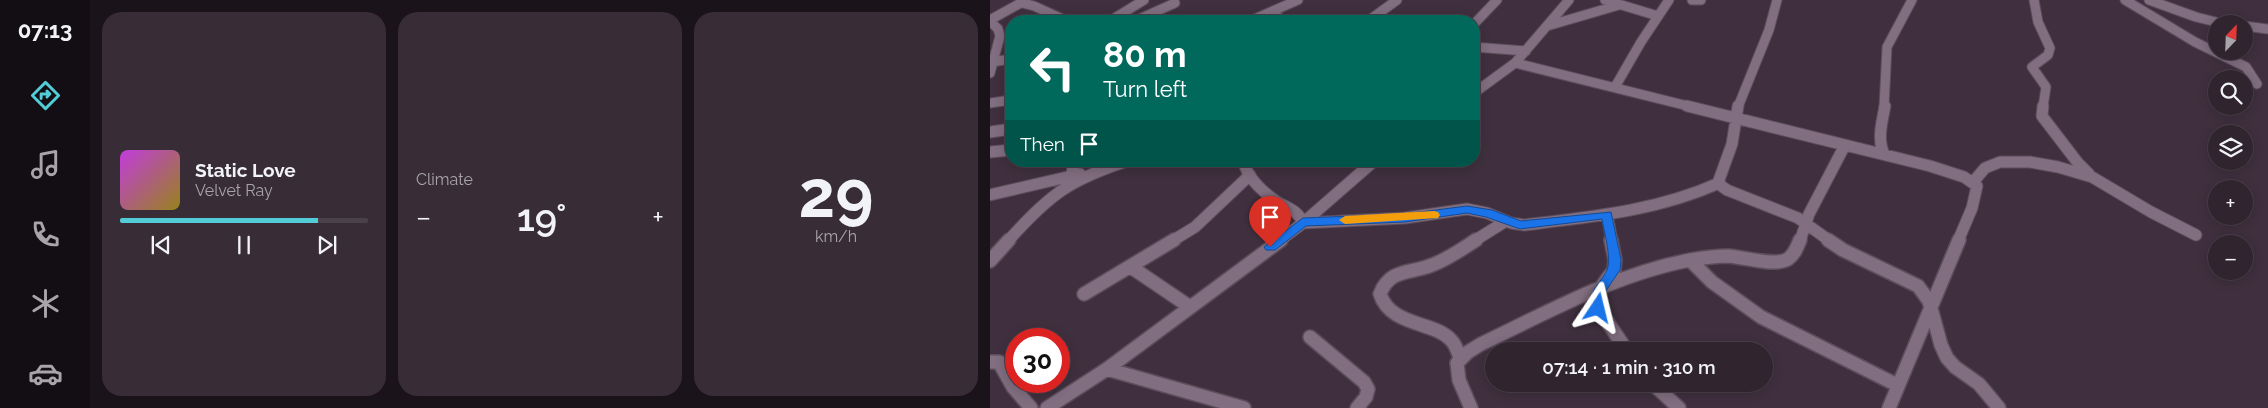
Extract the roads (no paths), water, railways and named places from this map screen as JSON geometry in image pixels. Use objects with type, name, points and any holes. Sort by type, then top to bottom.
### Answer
[{"type":"street","points":[[1120,15],[1144,0]]},
{"type":"street","points":[[1264,15],[1298,0]]},
{"type":"street","points":[[1377,15],[1398,0]]},
{"type":"street","points":[[1480,18],[1497,0]]},
{"type":"street","points":[[1480,89],[1515,63],[1569,0]]},
{"type":"street","points":[[1605,0],[1658,16]]},
{"type":"street","points":[[1547,26],[1626,0]]},
{"type":"street","points":[[1618,83],[1641,42],[1670,0]]},
{"type":"street","points":[[1692,0],[1701,0]]},
{"type":"street","points":[[1303,222],[1405,218],[1467,209],[1488,213],[1524,225],[1607,215],[1683,198],[1719,183],[1732,144],[1735,117],[1749,75],[1769,30],[1777,0]]},
{"type":"street","points":[[2034,0],[2038,22],[2050,48],[2048,55],[2032,68],[2046,87],[2046,99],[2042,116],[2078,163],[2092,177],[2151,212],[2196,234]]},
{"type":"street","points":[[2125,0],[2195,42],[2242,64],[2250,71],[2257,84]]},
{"type":"street","points":[[2148,0],[2208,20]]},
{"type":"street","points":[[991,67],[1000,36],[990,20],[1024,1],[1036,5],[1049,15]]},
{"type":"street","points":[[1884,154],[1880,145],[1880,137],[1885,103],[1887,46],[1896,27],[1915,1]]},
{"type":"street","points":[[1148,15],[1175,3]]},
{"type":"street","points":[[1271,12],[1275,15]]},
{"type":"street","points":[[2253,27],[2268,29]]},
{"type":"street","points":[[1480,47],[1526,51]]},
{"type":"street","points":[[991,67],[1005,61]]},
{"type":"street","points":[[1515,63],[1573,78],[1618,83],[1735,117],[1961,175],[1974,182],[1977,186],[1972,208],[1932,308],[1888,408]]},
{"type":"street","points":[[990,103],[1005,101]]},
{"type":"street","points":[[990,132],[1005,130]]},
{"type":"street","points":[[1471,408],[1456,370],[1460,358],[1481,344],[1600,288],[1648,271],[1690,260],[1726,256],[1784,261],[1796,251],[1805,222],[1827,175],[1845,145]]},
{"type":"street","points":[[990,152],[1005,151]]},
{"type":"street","points":[[1974,182],[1985,168],[1990,165],[2013,162],[2044,164],[2092,177]]},
{"type":"street","points":[[1071,176],[1073,167]]},
{"type":"street","points":[[990,261],[1055,194],[1072,182],[1109,167]]},
{"type":"street","points":[[1245,167],[1268,195],[1298,213],[1303,222]]},
{"type":"street","points":[[1047,408],[1107,368],[1303,222],[1367,167]]},
{"type":"street","points":[[990,195],[1094,172]]},
{"type":"street","points":[[1084,294],[1195,227],[1250,175]]},
{"type":"street","points":[[1719,183],[1727,190],[1805,222],[1843,250],[1918,286],[1925,292],[1932,308],[1944,354],[1951,363],[1980,386],[1999,408]]},
{"type":"street","points":[[1607,215],[1615,260],[1614,270],[1600,288],[1598,308],[1621,342]]},
{"type":"street","points":[[1460,358],[1455,345],[1449,339],[1386,308],[1380,295],[1382,285],[1395,275],[1447,259],[1506,220]]},
{"type":"street","points":[[1690,260],[1719,290],[1743,308],[1897,385]]},
{"type":"street","points":[[1131,267],[1190,306]]},
{"type":"street","points":[[1310,337],[1364,382],[1368,389],[1366,398],[1357,408]]},
{"type":"street","points":[[990,362],[999,362],[1013,387],[1031,408]]},
{"type":"street","points":[[1107,368],[1141,380],[1224,401],[1244,408]]},
{"type":"street","points":[[1662,392],[1680,408]]}]
